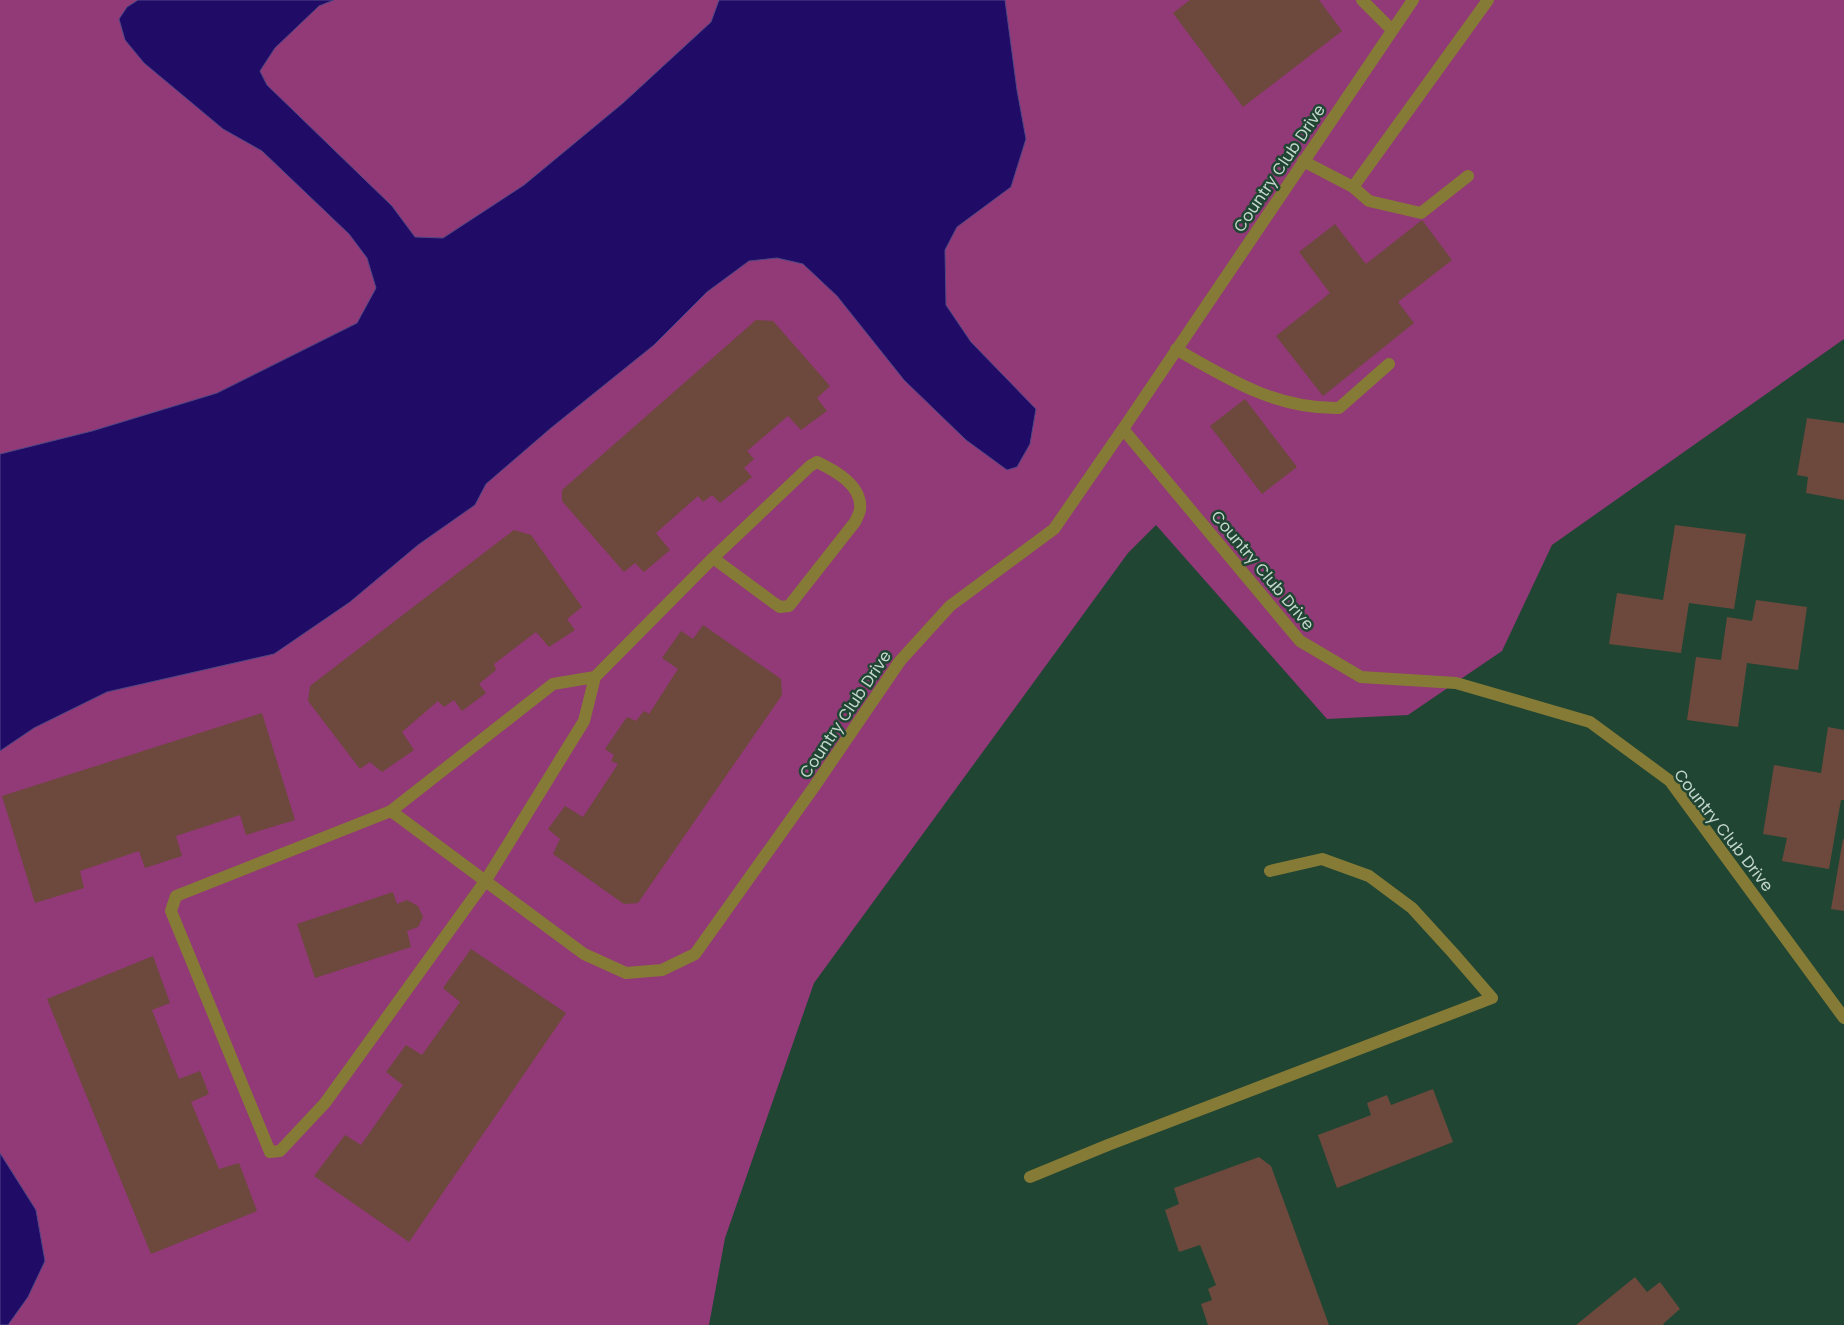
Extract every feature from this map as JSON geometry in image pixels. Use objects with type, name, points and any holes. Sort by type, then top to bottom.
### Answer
[{"type":"street","points":[[1362,0],[1392,30]]},
{"type":"street","name":"Country Club Drive","points":[[391,811],[584,954],[626,973],[662,970],[695,954],[814,787],[900,661],[950,606],[1054,529],[1413,0]]},
{"type":"street","points":[[1352,187],[1488,0]]},
{"type":"street","points":[[1303,162],[1352,187],[1369,201],[1421,213],[1468,176]]},
{"type":"street","points":[[1176,349],[1232,381],[1282,402],[1317,408],[1339,408],[1389,364]]},
{"type":"street","name":"Country Club Drive","points":[[1123,429],[1300,641],[1361,677],[1456,683],[1590,722],[1670,781],[1842,1012]]},
{"type":"street","points":[[595,677],[553,684],[391,811],[176,896],[171,911],[270,1152],[280,1151],[324,1103],[486,880],[584,720],[595,677],[713,558],[810,466],[817,462],[851,483],[858,497],[860,510],[855,522],[789,606],[780,607],[713,558]]},
{"type":"street","points":[[1030,1177],[1108,1145],[1492,998],[1412,908],[1370,876],[1322,859],[1270,871]]},
{"type":"shaded area","points":[[0,0],[1844,0],[1844,339],[1552,545],[1502,651],[1408,715],[1327,719],[1156,525],[1128,553],[814,983],[725,1238],[709,1325],[0,1325]]},
{"type":"shaded area","points":[[138,0],[334,0],[319,6],[275,48],[260,71],[267,85],[392,206],[415,237],[443,238],[524,185],[623,103],[711,22],[719,0],[1005,0],[1017,90],[1026,139],[1011,187],[957,227],[945,250],[946,305],[971,342],[1036,409],[1030,444],[1017,467],[1007,470],[966,440],[904,380],[837,296],[803,264],[777,258],[749,261],[707,292],[654,345],[551,428],[486,484],[475,505],[418,545],[350,602],[274,654],[107,692],[34,728],[0,751],[0,454],[92,431],[217,393],[357,323],[376,288],[367,258],[349,234],[262,151],[223,129],[144,63],[125,40],[119,19],[127,7]]},
{"type":"shaded area","points":[[0,1153],[36,1210],[45,1261],[28,1297],[8,1325],[0,1325]]},
{"type":"building","points":[[1190,0],[1319,0],[1342,31],[1243,107],[1173,13]]},
{"type":"building","points":[[1422,220],[1452,260],[1398,302],[1414,323],[1323,396],[1276,336],[1330,293],[1299,252],[1335,224],[1366,264]]},
{"type":"building","points":[[756,320],[773,321],[830,386],[817,398],[827,411],[801,430],[788,416],[747,451],[754,459],[744,468],[752,477],[720,503],[712,495],[703,502],[698,496],[656,533],[670,550],[644,572],[635,563],[624,572],[562,501],[562,490]]},
{"type":"building","points":[[1245,399],[1297,467],[1262,494],[1210,426]]},
{"type":"building","points":[[1807,418],[1844,423],[1844,500],[1806,493],[1808,477],[1797,475]]},
{"type":"building","points":[[1675,525],[1746,534],[1734,609],[1689,603],[1681,653],[1609,644],[1617,593],[1663,600]]},
{"type":"building","points":[[514,530],[531,535],[582,607],[567,619],[575,630],[549,647],[536,632],[494,664],[496,670],[479,684],[486,693],[462,711],[454,700],[444,707],[438,701],[402,732],[414,750],[382,772],[370,762],[360,769],[308,701],[310,686]]},
{"type":"building","points":[[1756,600],[1807,607],[1798,670],[1747,663],[1738,727],[1687,720],[1696,657],[1721,660],[1727,617],[1752,621]]},
{"type":"building","points":[[703,625],[781,679],[782,695],[638,903],[624,904],[553,854],[560,839],[548,829],[565,806],[583,817],[618,764],[611,761],[614,755],[605,749],[627,717],[636,721],[644,711],[649,714],[678,669],[662,658],[681,631],[693,639]]},
{"type":"building","points":[[262,713],[295,820],[246,835],[240,815],[176,836],[182,856],[145,868],[139,851],[80,871],[84,888],[35,903],[2,796]]},
{"type":"building","points":[[1828,727],[1844,730],[1844,800],[1841,800],[1829,869],[1782,861],[1787,838],[1763,834],[1774,765],[1821,773]]},
{"type":"building","points":[[1844,839],[1844,911],[1831,909]]},
{"type":"building","points":[[393,892],[397,904],[407,900],[418,906],[423,917],[418,927],[407,931],[411,947],[315,978],[297,924]]},
{"type":"building","points":[[471,949],[566,1013],[409,1242],[314,1176],[345,1135],[361,1145],[403,1085],[386,1072],[406,1045],[422,1055],[460,1002],[443,988]]},
{"type":"building","points":[[153,956],[170,1003],[152,1010],[179,1079],[200,1071],[209,1094],[191,1102],[219,1169],[239,1163],[257,1211],[151,1254],[47,999]]},
{"type":"building","points":[[1433,1089],[1453,1142],[1337,1188],[1318,1135],[1371,1115],[1367,1103],[1387,1095],[1391,1105]]},
{"type":"building","points":[[1259,1157],[1271,1166],[1329,1325],[1208,1325],[1201,1304],[1212,1300],[1208,1289],[1216,1285],[1200,1245],[1179,1252],[1165,1210],[1179,1204],[1174,1188]]},
{"type":"building","points":[[1635,1277],[1647,1292],[1660,1282],[1680,1309],[1664,1325],[1576,1325]]}]
